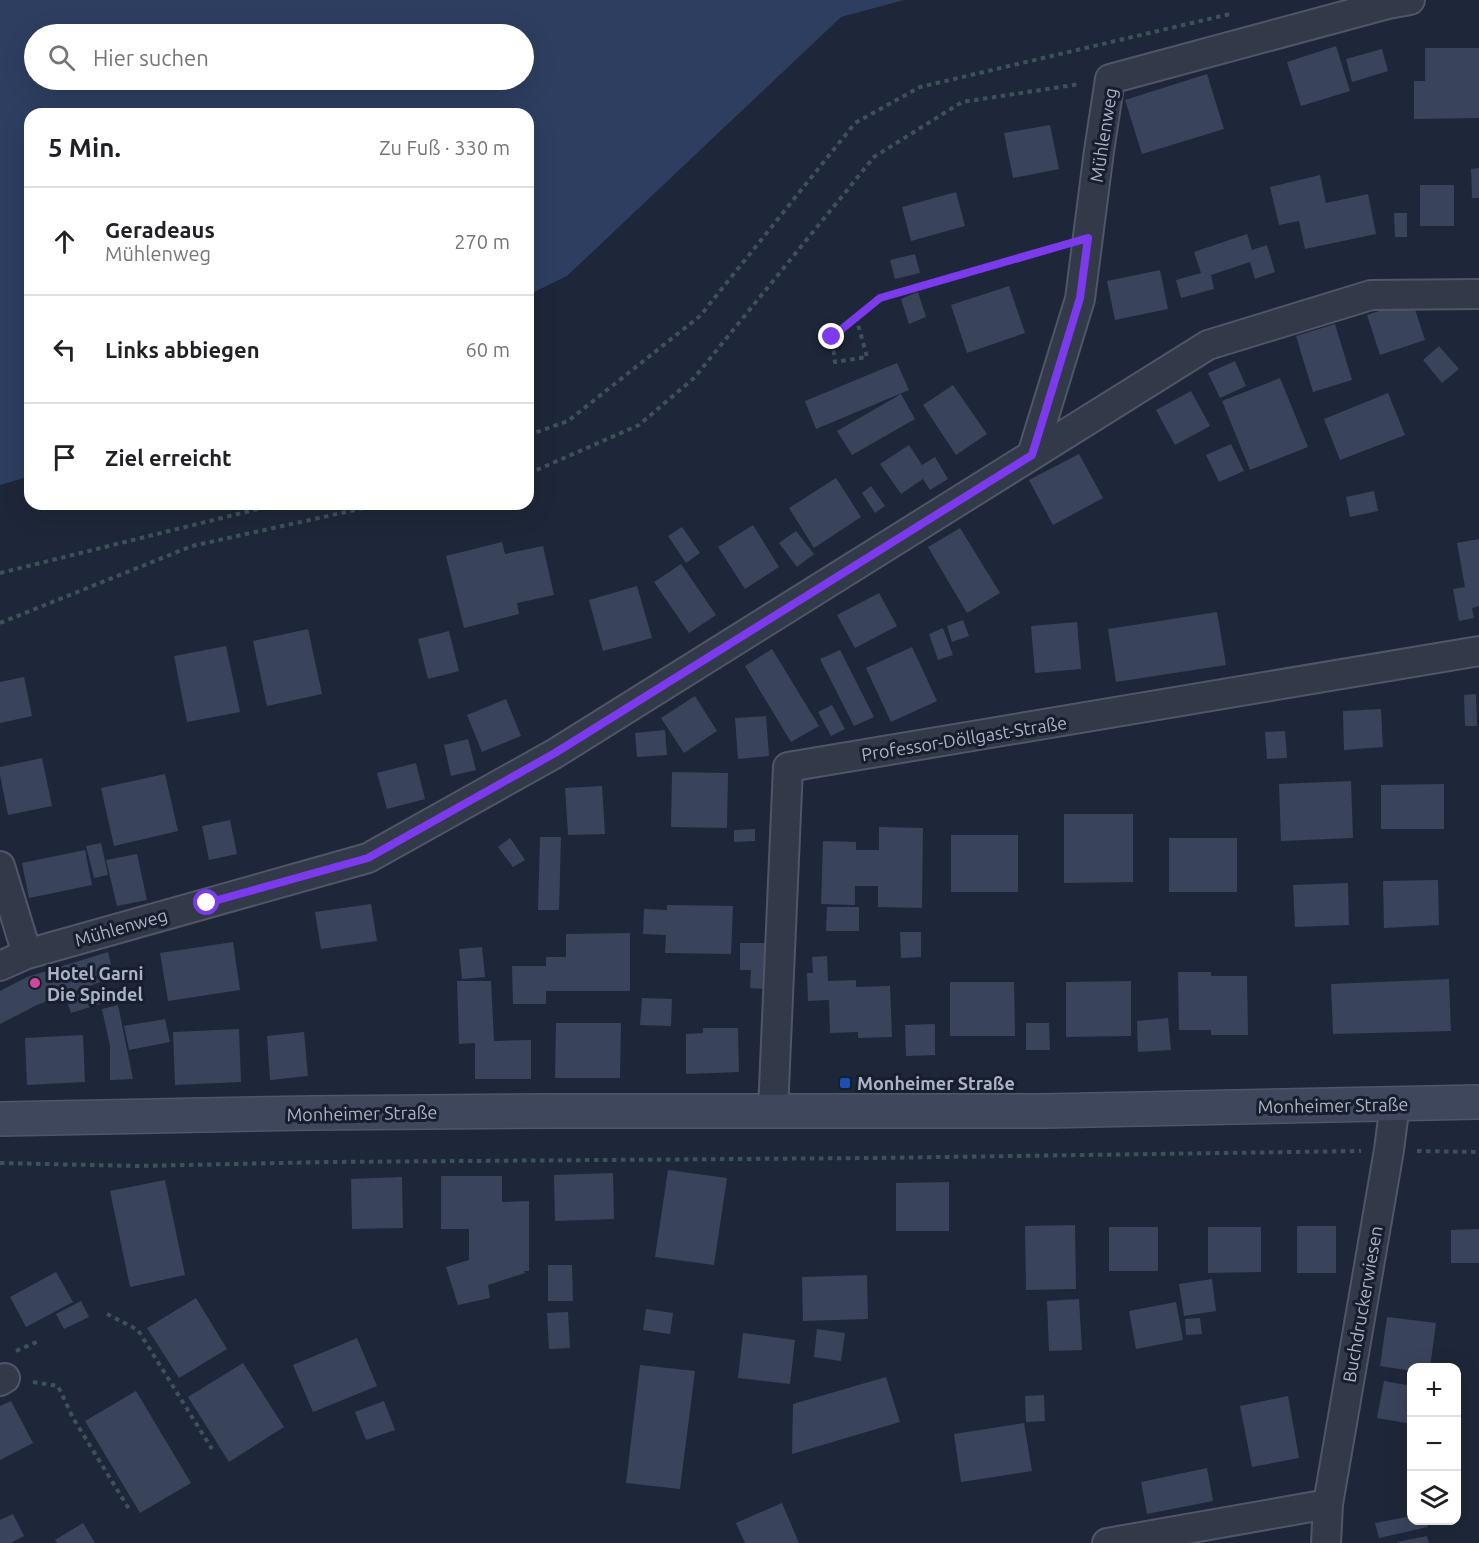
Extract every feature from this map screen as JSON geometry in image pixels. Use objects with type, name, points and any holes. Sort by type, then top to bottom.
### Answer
[{"type":"main road","name":"Monheimer Straße","points":[[0,1119],[312,1113],[1045,1111],[1479,1102]]},
{"type":"street","name":"Mühlenweg","points":[[1032,455],[1080,298],[1110,80],[1388,4],[1410,0]]},
{"type":"street","name":"Mühlenweg","points":[[0,966],[27,954],[368,858],[555,753],[1208,345],[1371,295],[1479,294]]},
{"type":"street","name":"Professor-Döllgast-Straße","points":[[773,1111],[788,767],[1479,651]]},
{"type":"street","points":[[0,866],[27,954]]},
{"type":"street","name":"Buchdruckerwiesen","points":[[1326,1543],[1328,1504],[1389,1150],[1395,1103]]},
{"type":"street","points":[[1107,1543],[1328,1504]]},
{"type":"path","points":[[534,433],[568,421],[700,316],[855,123],[920,87],[1232,14]]},
{"type":"path","points":[[534,470],[639,425],[694,378],[874,157],[962,102],[1110,80]]},
{"type":"path","points":[[856,317],[867,357],[835,362],[832,337],[856,317],[880,298],[1088,238]]},
{"type":"path","points":[[0,573],[254,510]]},
{"type":"path","points":[[0,623],[192,546],[354,510]]},
{"type":"path","points":[[0,1163],[137,1166],[1389,1150],[1479,1152]]},
{"type":"path","points":[[106,1314],[138,1330],[212,1449]]},
{"type":"path","points":[[2,1379],[58,1386],[73,1418],[129,1509]]},
{"type":"water","points":[[0,0],[904,0],[841,17],[567,276],[534,292],[534,108],[24,108],[24,478],[0,485]]},
{"type":"building","points":[[1336,46],[1350,91],[1301,106],[1287,62]]},
{"type":"building","points":[[1425,48],[1479,48],[1479,118],[1414,119],[1414,81],[1425,81]]},
{"type":"building","points":[[1382,49],[1388,71],[1352,82],[1346,59]]},
{"type":"building","points":[[1207,74],[1224,129],[1142,154],[1125,100]]},
{"type":"building","points":[[1050,125],[1059,169],[1013,178],[1004,133]]},
{"type":"building","points":[[1479,168],[1479,198],[1472,198],[1471,169]]},
{"type":"building","points":[[1320,175],[1326,203],[1368,194],[1376,234],[1305,249],[1299,221],[1279,225],[1270,187]]},
{"type":"building","points":[[1420,185],[1454,185],[1454,226],[1420,226]]},
{"type":"building","points":[[956,192],[965,226],[911,241],[902,207]]},
{"type":"building","points":[[1394,213],[1407,213],[1407,237],[1395,237]]},
{"type":"building","points":[[1247,234],[1252,250],[1267,245],[1275,272],[1255,279],[1250,262],[1211,275],[1214,289],[1181,298],[1176,280],[1201,273],[1194,252]]},
{"type":"building","points":[[915,254],[920,273],[895,279],[890,260]]},
{"type":"building","points":[[1160,270],[1168,309],[1115,320],[1107,281]]},
{"type":"building","points":[[1009,286],[1025,333],[967,353],[951,305]]},
{"type":"building","points":[[918,292],[926,317],[909,324],[901,299]]},
{"type":"building","points":[[1412,300],[1425,340],[1380,355],[1367,315]]},
{"type":"building","points":[[1335,324],[1352,380],[1313,392],[1296,336]]},
{"type":"building","points":[[1439,346],[1459,369],[1442,383],[1423,360]]},
{"type":"building","points":[[1235,361],[1246,386],[1220,398],[1208,373]]},
{"type":"building","points":[[897,363],[909,390],[816,429],[805,401]]},
{"type":"building","points":[[1280,378],[1308,447],[1250,470],[1222,401]]},
{"type":"building","points":[[953,385],[987,434],[956,455],[923,405]]},
{"type":"building","points":[[1191,391],[1210,426],[1175,445],[1156,410]]},
{"type":"building","points":[[1388,393],[1405,435],[1340,460],[1324,419]]},
{"type":"building","points":[[901,394],[915,419],[852,455],[837,431]]},
{"type":"building","points":[[1231,444],[1244,471],[1219,482],[1206,455]]},
{"type":"building","points":[[909,445],[922,465],[935,457],[948,479],[930,490],[923,479],[901,494],[880,464]]},
{"type":"building","points":[[1079,454],[1103,498],[1053,525],[1029,480]]},
{"type":"building","points":[[836,478],[861,517],[814,548],[789,508]]},
{"type":"building","points":[[871,486],[885,506],[875,513],[862,493]]},
{"type":"building","points":[[1374,491],[1378,511],[1350,517],[1346,497]]},
{"type":"building","points":[[753,525],[779,567],[745,589],[718,547]]},
{"type":"building","points":[[682,527],[700,553],[686,563],[668,536]]},
{"type":"building","points":[[960,528],[1000,593],[967,613],[928,547]]},
{"type":"building","points":[[796,531],[814,554],[797,567],[779,543]]},
{"type":"building","points":[[1479,539],[1479,606],[1472,608],[1474,618],[1459,621],[1453,589],[1465,587],[1457,543]]},
{"type":"building","points":[[502,542],[505,554],[543,546],[554,595],[517,603],[519,614],[464,628],[446,556]]},
{"type":"building","points":[[681,564],[716,615],[689,633],[654,582]]},
{"type":"building","points":[[637,586],[652,638],[603,651],[589,600]]},
{"type":"building","points":[[879,593],[897,626],[855,648],[837,615]]},
{"type":"building","points":[[1217,612],[1226,665],[1116,682],[1108,629]]},
{"type":"building","points":[[963,620],[969,636],[952,642],[947,626]]},
{"type":"building","points":[[1077,622],[1081,669],[1035,673],[1031,626]]},
{"type":"building","points":[[943,628],[953,655],[938,660],[929,634]]},
{"type":"building","points":[[308,629],[322,694],[267,706],[253,641]]},
{"type":"building","points":[[449,631],[459,671],[428,679],[418,639]]},
{"type":"building","points":[[226,646],[240,712],[187,722],[174,656]]},
{"type":"building","points":[[912,647],[937,701],[891,722],[866,668]]},
{"type":"building","points":[[772,649],[819,726],[791,742],[745,666]]},
{"type":"building","points":[[840,650],[874,717],[854,726],[820,659]]},
{"type":"building","points":[[24,677],[32,716],[0,723],[0,682]]},
{"type":"building","points":[[1476,694],[1477,726],[1465,726],[1464,695]]},
{"type":"building","points":[[695,696],[717,731],[684,753],[661,718]]},
{"type":"building","points":[[506,699],[521,736],[482,752],[467,715]]},
{"type":"building","points":[[832,705],[845,729],[831,736],[818,712]]},
{"type":"building","points":[[1381,709],[1383,747],[1344,750],[1343,711]]},
{"type":"building","points":[[766,716],[769,756],[738,759],[735,718]]},
{"type":"building","points":[[665,730],[667,755],[637,757],[635,733]]},
{"type":"building","points":[[1285,731],[1287,758],[1267,759],[1265,732]]},
{"type":"building","points":[[468,739],[476,770],[451,776],[444,745]]},
{"type":"building","points":[[42,758],[52,806],[8,815],[0,767]]},
{"type":"building","points":[[416,763],[425,799],[387,809],[377,773]]},
{"type":"building","points":[[672,772],[728,773],[727,828],[671,827]]},
{"type":"building","points":[[165,774],[178,831],[114,846],[101,788]]},
{"type":"building","points":[[1351,781],[1353,838],[1281,841],[1279,784]]},
{"type":"building","points":[[1444,784],[1444,829],[1381,829],[1381,785]]},
{"type":"building","points":[[602,786],[605,834],[568,835],[565,788]]},
{"type":"building","points":[[1064,814],[1133,814],[1133,882],[1064,883]]},
{"type":"building","points":[[230,820],[237,854],[209,860],[202,826]]},
{"type":"building","points":[[879,827],[923,828],[922,908],[878,907],[878,886],[855,886],[855,905],[821,904],[823,841],[856,842],[856,850],[879,850]]},
{"type":"building","points":[[755,829],[755,841],[734,842],[734,830]]},
{"type":"building","points":[[951,835],[1018,835],[1018,892],[951,892]]},
{"type":"building","points":[[540,837],[561,837],[559,910],[538,910]]},
{"type":"building","points":[[510,838],[525,860],[513,867],[498,847]]},
{"type":"building","points":[[1169,838],[1237,838],[1237,892],[1169,892]]},
{"type":"building","points":[[101,843],[108,875],[94,878],[86,846]]},
{"type":"building","points":[[85,850],[92,885],[29,898],[22,863]]},
{"type":"building","points":[[137,854],[147,900],[117,906],[106,860]]},
{"type":"building","points":[[1438,880],[1439,925],[1384,928],[1383,881]]},
{"type":"building","points":[[1348,883],[1349,925],[1295,927],[1293,885]]},
{"type":"building","points":[[371,904],[377,941],[321,949],[315,912]]},
{"type":"building","points":[[667,905],[733,906],[731,954],[665,953],[666,935],[643,934],[644,909],[667,910]]},
{"type":"building","points":[[827,907],[859,907],[859,931],[826,931]]},
{"type":"building","points":[[900,932],[921,932],[921,957],[901,958]]},
{"type":"building","points":[[630,933],[630,991],[546,991],[546,1004],[513,1004],[512,966],[546,966],[546,957],[566,957],[566,934]]},
{"type":"building","points":[[233,942],[240,990],[168,1001],[160,953]]},
{"type":"building","points":[[740,943],[770,943],[769,989],[750,988],[751,970],[740,970]]},
{"type":"building","points":[[482,947],[485,977],[462,979],[459,949]]},
{"type":"building","points":[[108,952],[114,977],[37,1005],[0,1024],[0,991],[27,977]]},
{"type":"building","points":[[827,956],[828,981],[856,980],[856,987],[890,986],[892,1037],[858,1038],[858,1032],[830,1033],[829,1000],[808,1001],[807,973],[813,973],[812,957]]},
{"type":"building","points":[[1178,972],[1211,972],[1211,976],[1247,976],[1248,1035],[1211,1035],[1211,1030],[1179,1030]]},
{"type":"building","points":[[1449,979],[1451,1031],[1333,1034],[1331,984]]},
{"type":"building","points":[[457,981],[491,981],[494,1041],[531,1040],[531,1079],[475,1079],[475,1043],[459,1044]]},
{"type":"building","points":[[1131,981],[1131,1036],[1066,1037],[1066,982]]},
{"type":"building","points":[[950,982],[1014,982],[1015,1036],[950,1036]]},
{"type":"building","points":[[105,986],[110,1001],[71,1013],[66,998]]},
{"type":"building","points":[[642,998],[672,999],[671,1026],[640,1025]]},
{"type":"building","points":[[118,1005],[133,1079],[110,1080],[110,1046],[102,1009]]},
{"type":"building","points":[[1168,1018],[1171,1050],[1138,1052],[1137,1021]]},
{"type":"building","points":[[165,1019],[170,1042],[129,1050],[124,1026]]},
{"type":"building","points":[[556,1023],[621,1023],[620,1078],[555,1078]]},
{"type":"building","points":[[1026,1023],[1049,1023],[1050,1050],[1026,1050]]},
{"type":"building","points":[[935,1024],[935,1055],[906,1056],[905,1025]]},
{"type":"building","points":[[703,1028],[738,1028],[739,1072],[686,1074],[686,1034],[703,1033]]},
{"type":"building","points":[[239,1029],[241,1082],[175,1085],[173,1032]]},
{"type":"building","points":[[304,1032],[308,1076],[270,1080],[267,1036]]},
{"type":"building","points":[[83,1035],[85,1082],[27,1085],[25,1038]]},
{"type":"building","points":[[668,1170],[727,1178],[714,1265],[655,1257]]},
{"type":"building","points":[[613,1173],[614,1219],[555,1221],[554,1175]]},
{"type":"building","points":[[441,1176],[502,1176],[502,1202],[529,1201],[529,1271],[488,1285],[490,1298],[458,1305],[446,1267],[469,1260],[469,1229],[441,1229]]},
{"type":"building","points":[[402,1177],[403,1228],[352,1229],[351,1179]]},
{"type":"building","points":[[165,1180],[185,1275],[130,1287],[110,1191]]},
{"type":"building","points":[[949,1182],[949,1231],[896,1231],[896,1183]]},
{"type":"building","points":[[1075,1225],[1076,1289],[1026,1290],[1025,1226]]},
{"type":"building","points":[[1297,1226],[1336,1226],[1336,1273],[1297,1273]]},
{"type":"building","points":[[1109,1227],[1158,1227],[1158,1271],[1109,1271]]},
{"type":"building","points":[[1208,1227],[1261,1227],[1261,1272],[1208,1273]]},
{"type":"building","points":[[1479,1229],[1479,1263],[1451,1263],[1451,1230]]},
{"type":"building","points":[[548,1265],[572,1265],[573,1301],[548,1301]]},
{"type":"building","points":[[56,1272],[73,1302],[26,1327],[10,1297]]},
{"type":"building","points":[[867,1275],[868,1319],[803,1321],[802,1277]]},
{"type":"building","points":[[1212,1279],[1216,1311],[1184,1316],[1179,1284]]},
{"type":"building","points":[[196,1298],[227,1349],[179,1378],[147,1328]]},
{"type":"building","points":[[1079,1299],[1082,1350],[1049,1351],[1047,1301]]},
{"type":"building","points":[[81,1301],[89,1317],[64,1329],[56,1314]]},
{"type":"building","points":[[1176,1302],[1183,1340],[1136,1349],[1129,1311]]},
{"type":"building","points":[[646,1309],[673,1313],[670,1334],[643,1330]]},
{"type":"building","points":[[568,1312],[570,1348],[549,1349],[547,1313]]},
{"type":"building","points":[[1387,1317],[1436,1323],[1431,1363],[1407,1363],[1407,1370],[1380,1366]]},
{"type":"building","points":[[1200,1318],[1202,1334],[1186,1335],[1185,1319]]},
{"type":"building","points":[[817,1329],[845,1333],[841,1361],[814,1357]]},
{"type":"building","points":[[743,1333],[795,1340],[790,1384],[738,1378]]},
{"type":"building","points":[[357,1338],[377,1386],[313,1412],[293,1365]]},
{"type":"building","points":[[243,1363],[284,1427],[229,1462],[188,1397]]},
{"type":"building","points":[[640,1365],[695,1371],[680,1489],[626,1483]]},
{"type":"building","points":[[886,1377],[900,1422],[792,1454],[793,1404]]},
{"type":"building","points":[[1384,1381],[1407,1385],[1407,1423],[1377,1418]]},
{"type":"building","points":[[136,1391],[191,1483],[140,1513],[85,1421]]},
{"type":"building","points":[[1044,1395],[1045,1421],[1026,1422],[1025,1396]]},
{"type":"building","points":[[1288,1396],[1299,1458],[1252,1467],[1240,1406]]},
{"type":"building","points":[[11,1401],[33,1443],[0,1460],[0,1406]]},
{"type":"building","points":[[384,1401],[395,1430],[366,1440],[355,1412]]},
{"type":"building","points":[[1024,1423],[1032,1471],[961,1482],[954,1434]]},
{"type":"building","points":[[1207,1468],[1213,1501],[1147,1514],[1141,1482]]},
{"type":"building","points":[[782,1503],[799,1543],[745,1543],[736,1523]]},
{"type":"building","points":[[13,1514],[24,1536],[11,1543],[0,1543],[0,1520]]},
{"type":"building","points":[[1407,1517],[1407,1525],[1427,1525],[1428,1527],[1379,1538],[1375,1523]]},
{"type":"building","points":[[83,1523],[95,1543],[57,1543],[55,1540]]},
{"type":"building","points":[[1427,1536],[1429,1543],[1397,1543],[1397,1542]]},
{"type":"place","name":"Hotel Garni Die Spindel","points":[[35,983]]},
{"type":"place","name":"Monheimer Straße","points":[[845,1083]]},
{"type":"route","points":[[207,903],[368,858],[555,753],[1032,455],[1080,298],[1088,238],[880,298],[832,337]]}]
